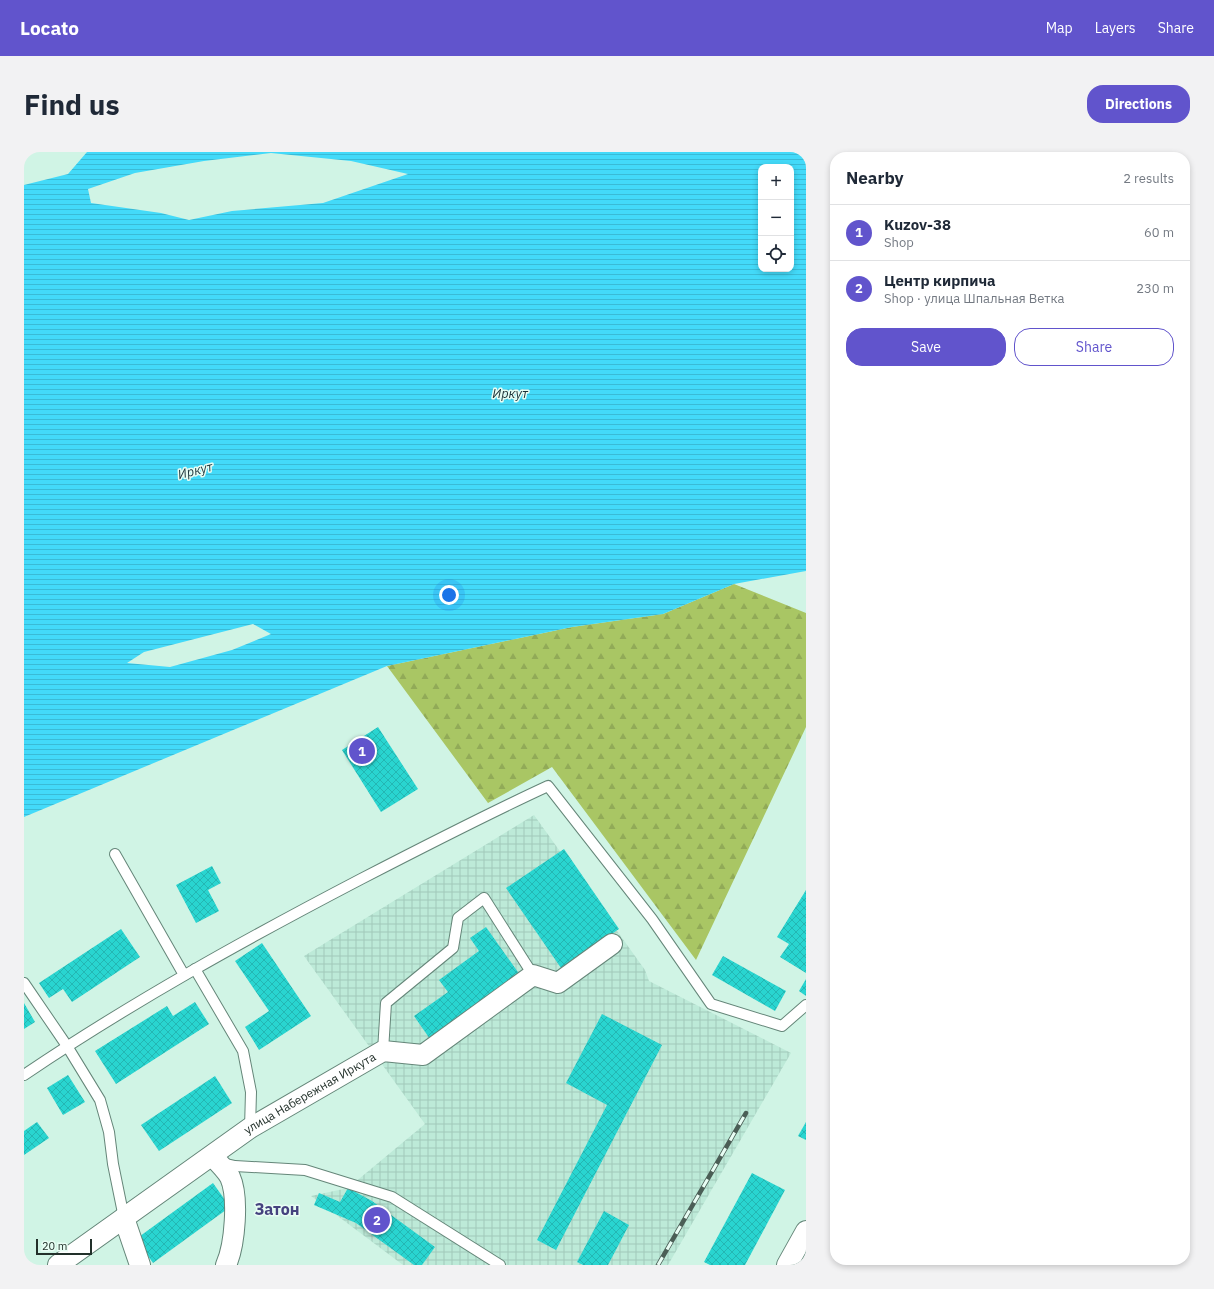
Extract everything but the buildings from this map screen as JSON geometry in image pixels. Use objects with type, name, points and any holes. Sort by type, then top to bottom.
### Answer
[{"type":"street","points":[[533,975],[558,983],[612,944]]},
{"type":"street","name":"улица Набережная Иркута","points":[[58,1265],[124,1218],[215,1159],[250,1128],[383,1051],[423,1055],[533,975]]},
{"type":"street","points":[[215,1159],[229,1176],[234,1192],[234,1218],[230,1255],[226,1265]]},
{"type":"street","points":[[124,1218],[140,1265]]},
{"type":"street","points":[[787,1265],[806,1231]]},
{"type":"lane","points":[[24,1075],[67,1046],[184,975],[274,925],[482,817],[548,786],[652,919],[711,1004],[782,1026],[806,1005]]},
{"type":"lane","points":[[115,854],[184,975]]},
{"type":"lane","points":[[383,1051],[386,1003],[453,948],[458,918],[484,898],[533,975]]},
{"type":"lane","points":[[195,970],[243,1051],[251,1092],[250,1128]]},
{"type":"lane","points":[[24,983],[67,1046],[100,1100],[109,1132],[113,1164],[124,1218]]},
{"type":"lane","points":[[215,1159],[235,1166],[305,1170],[392,1197],[500,1265]]},
{"type":"shaded area","points":[[534,815],[645,970],[649,981],[791,1053],[668,1265],[403,1265],[311,1196],[348,1188],[425,1124],[304,956]]},
{"type":"green space","points":[[734,584],[806,613],[806,727],[696,960],[552,767],[488,803],[387,666],[572,627],[663,614]]},
{"type":"water","name":"Иркут","points":[[87,152],[806,152],[806,571],[734,584],[663,614],[572,627],[387,666],[24,817],[24,185],[68,174]],"holes":[[[271,153],[351,161],[408,174],[323,203],[232,211],[189,220],[161,213],[91,203],[88,189],[135,173],[204,161]],[[253,624],[271,634],[232,650],[170,667],[127,663],[144,652]]]},
{"type":"railway","points":[[658,1265],[746,1113]]},
{"type":"place","name":"Kuzov-38","points":[[362,751]]},
{"type":"place","name":"Центр кирпича","points":[[377,1220]]},
{"type":"district","name":"Затон","points":[[277,1209]]}]
